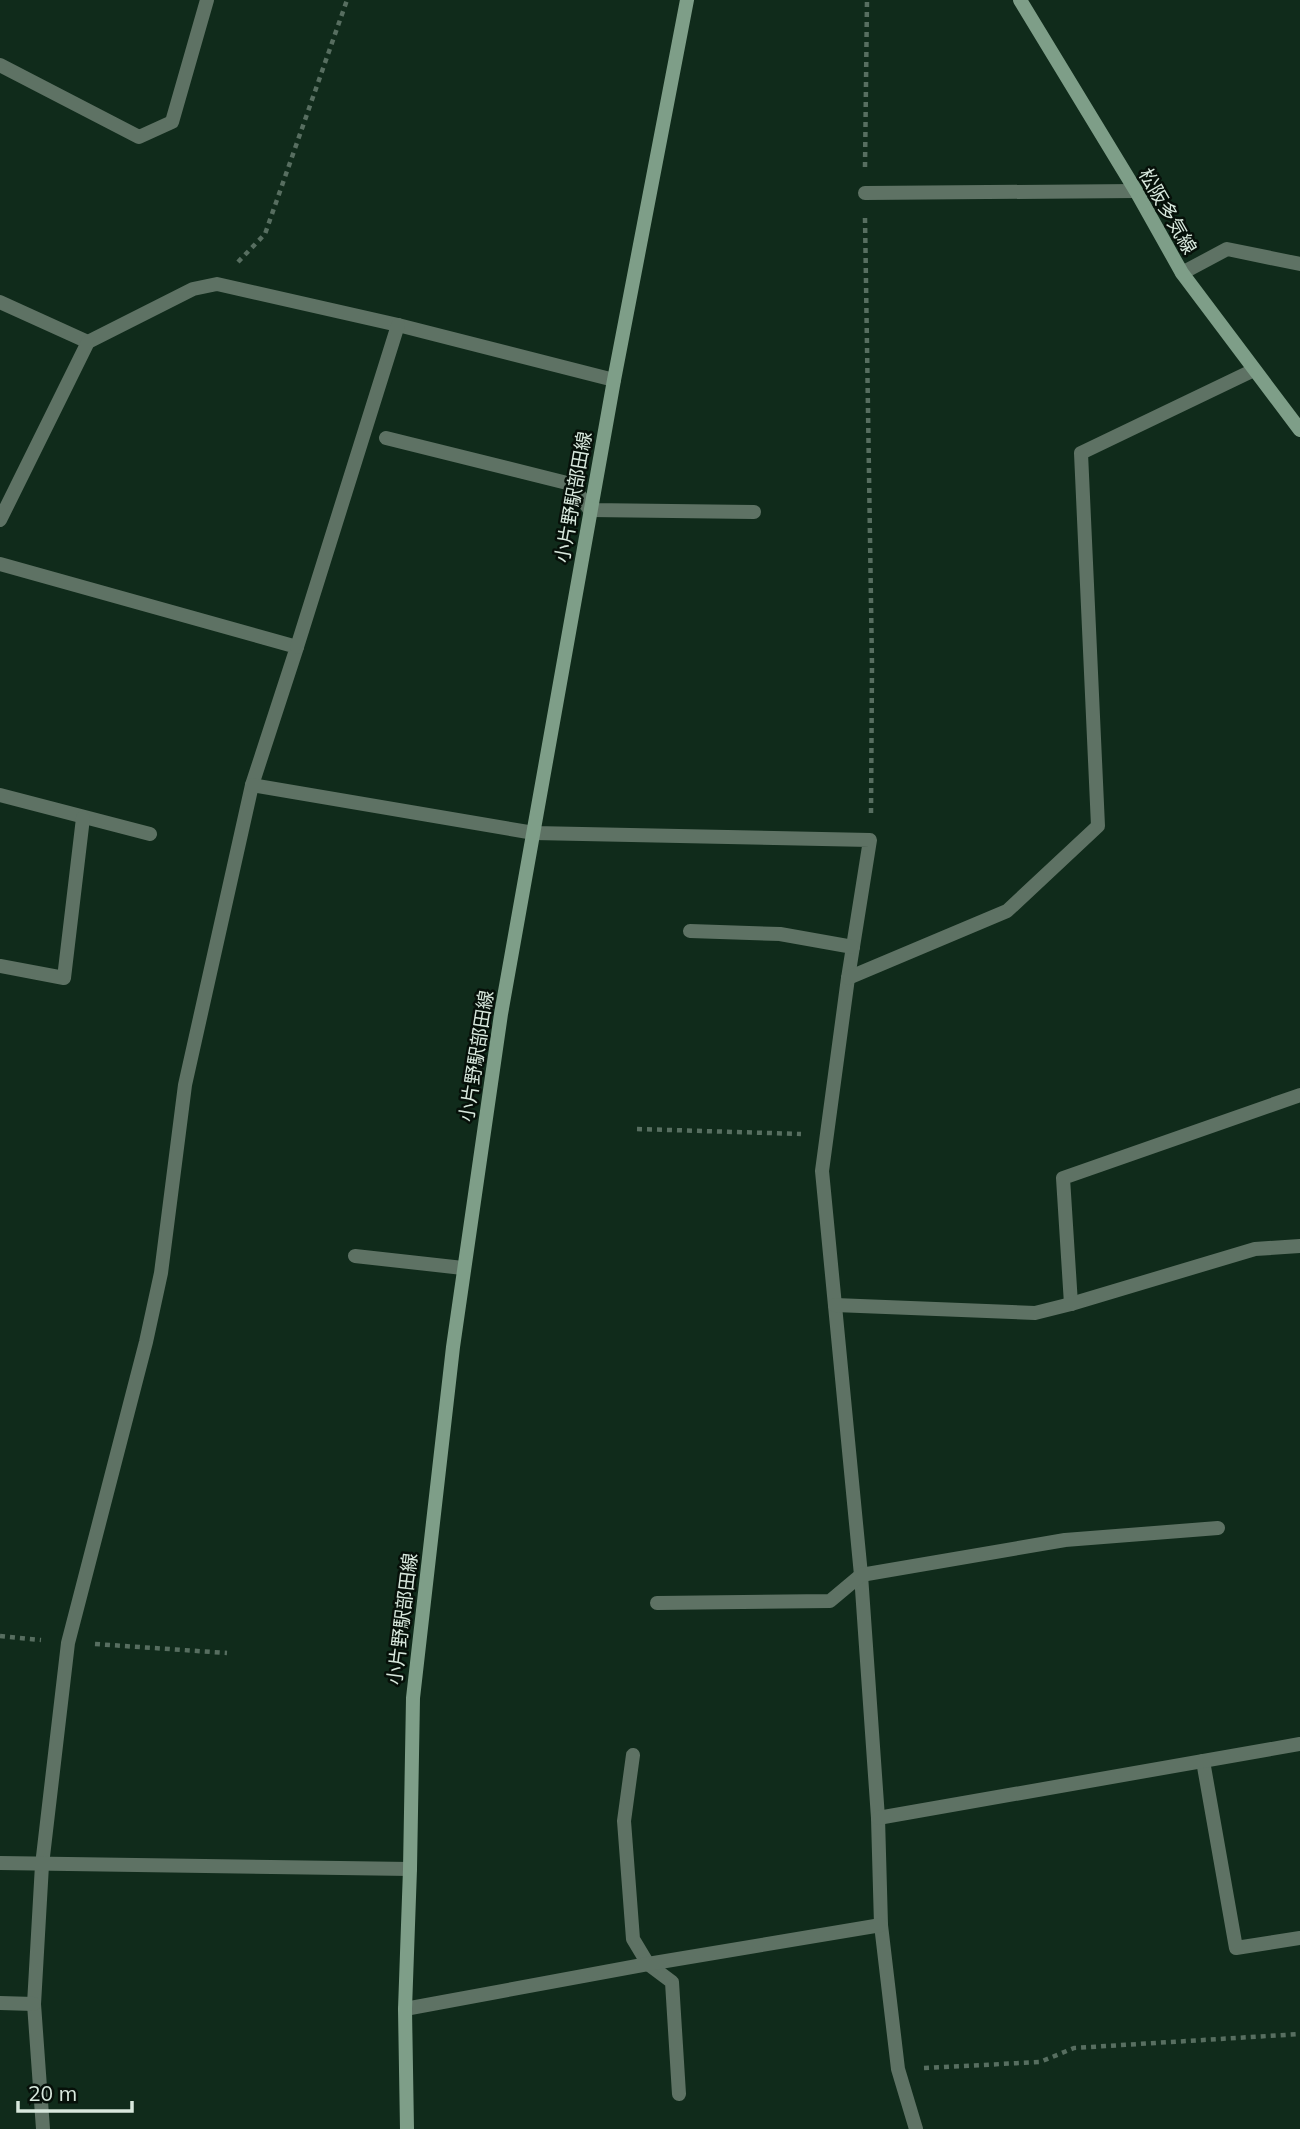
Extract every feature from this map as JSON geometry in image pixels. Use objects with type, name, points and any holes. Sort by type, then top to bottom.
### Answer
[{"type":"main road","name":"小片野駅部田線","points":[[407,2129],[405,2008],[412,1698],[463,1268],[501,1014],[590,510],[687,0]]},
{"type":"main road","name":"松阪多気線","points":[[1020,0],[1136,191],[1182,273],[1300,430]]},
{"type":"street","points":[[0,65],[139,136],[172,122],[207,0]]},
{"type":"street","points":[[865,193],[1136,191]]},
{"type":"street","points":[[1182,273],[1227,249],[1300,264]]},
{"type":"street","points":[[0,520],[88,342],[193,289],[217,284],[398,325],[614,380]]},
{"type":"street","points":[[0,302],[88,342]]},
{"type":"street","points":[[43,2129],[34,2004],[43,1864],[68,1643],[162,1273],[184,1085],[252,785],[398,325]]},
{"type":"street","points":[[848,978],[1007,911],[1098,826],[1081,453],[1254,370]]},
{"type":"street","points":[[386,438],[571,484],[590,510],[754,512]]},
{"type":"street","points":[[0,564],[297,647]]},
{"type":"street","points":[[252,785],[534,833],[870,840],[821,1171],[861,1575],[878,1818],[881,1925],[898,2069],[916,2129]]},
{"type":"street","points":[[0,795],[150,834]]},
{"type":"street","points":[[0,967],[64,978],[83,818]]},
{"type":"street","points":[[690,931],[780,934],[853,947]]},
{"type":"street","points":[[1071,1304],[1063,1178],[1300,1095]]},
{"type":"street","points":[[835,1305],[1035,1313],[1255,1249],[1300,1246]]},
{"type":"street","points":[[355,1256],[463,1268]]},
{"type":"street","points":[[657,1603],[830,1601],[861,1575],[1066,1539],[1218,1528]]},
{"type":"street","points":[[878,1818],[1300,1744]]},
{"type":"street","points":[[633,1755],[624,1821],[633,1939],[648,1964],[672,1982],[679,2094]]},
{"type":"street","points":[[1203,1762],[1236,1948],[1300,1938]]},
{"type":"street","points":[[0,1863],[410,1869]]},
{"type":"street","points":[[405,2008],[881,1925]]},
{"type":"street","points":[[0,2003],[34,2004]]},
{"type":"path","points":[[217,284],[265,234],[346,0]]},
{"type":"path","points":[[867,0],[865,193],[872,666],[870,840]]},
{"type":"path","points":[[638,1129],[826,1135]]},
{"type":"path","points":[[0,1636],[227,1653]]},
{"type":"path","points":[[898,2069],[1040,2062],[1074,2048],[1300,2034]]}]
